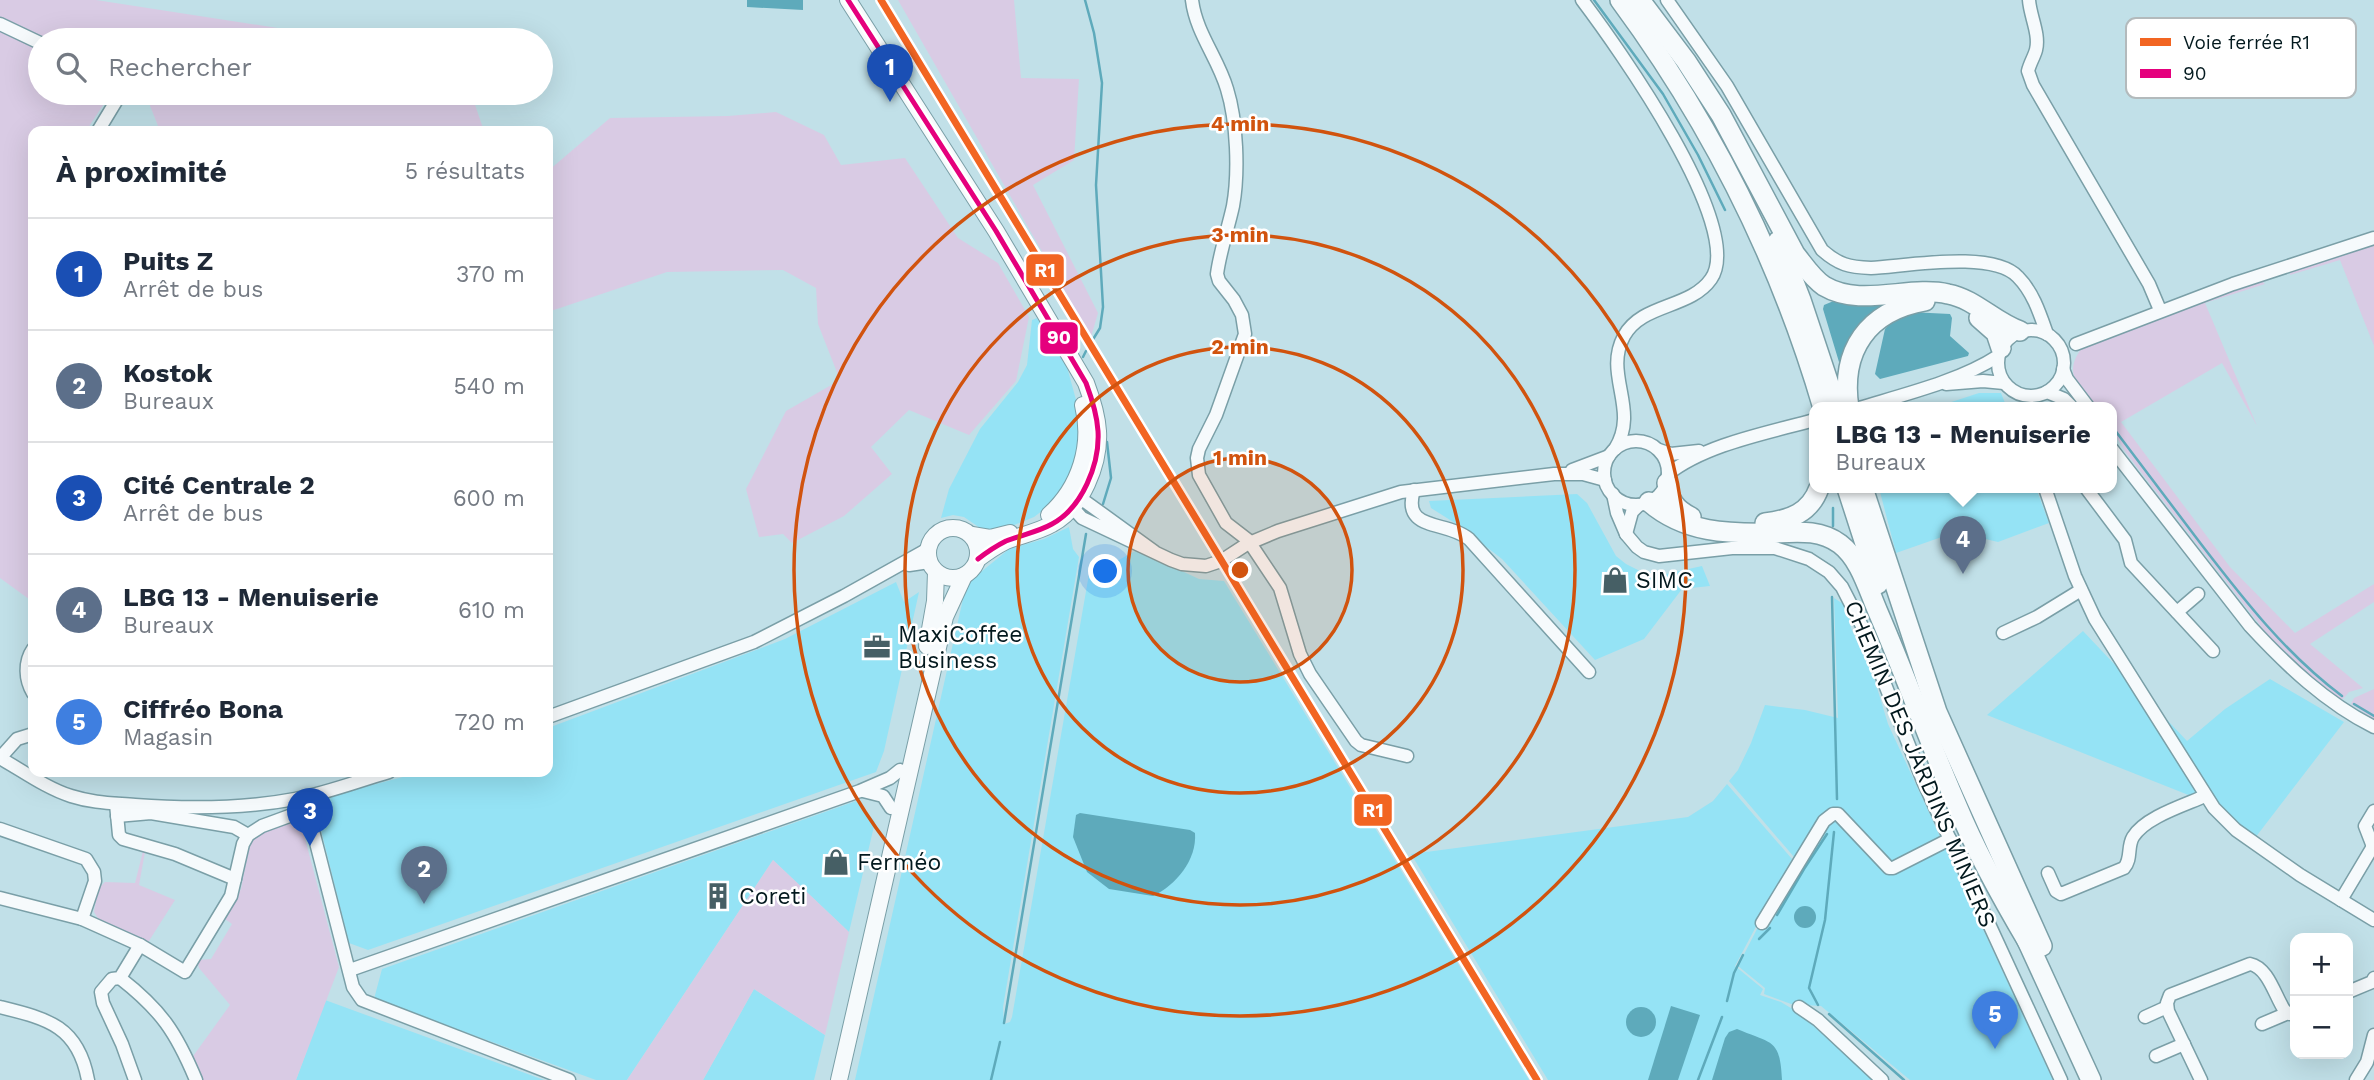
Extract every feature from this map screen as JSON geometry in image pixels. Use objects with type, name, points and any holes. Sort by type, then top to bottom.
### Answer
[{"type":"highway","points":[[1620,0],[1652,43],[1733,179],[1766,249],[1789,307],[1821,402]]},
{"type":"highway","points":[[1639,0],[1686,61],[1721,114],[1796,254],[1811,275],[1824,286],[1838,292],[1864,295],[1934,292],[1949,294],[1963,298],[2010,328],[2026,331]]},
{"type":"highway","points":[[1639,0],[1716,119],[1772,226],[1801,300],[1835,402]]},
{"type":"highway","points":[[1733,179],[1778,296],[1809,414]]},
{"type":"highway","points":[[1849,402],[1847,379],[1852,355],[1863,333],[1876,320],[1894,309],[1928,300],[1957,306],[1991,327],[1999,338],[1999,352]]},
{"type":"highway","points":[[1667,478],[1668,495],[1680,510],[1695,519],[1714,524],[1763,523],[1790,518],[1799,515],[1811,505],[1817,493]]},
{"type":"highway","points":[[1849,493],[1886,610],[1927,719],[1969,819],[2091,1080]]},
{"type":"highway","points":[[1867,493],[1937,712],[2104,1080]]},
{"type":"highway","points":[[1644,503],[1703,530],[1732,533],[1817,533],[1836,541],[1851,554],[1980,859],[2029,944]]},
{"type":"main road","points":[[839,0],[913,120],[1037,301]]},
{"type":"main road","points":[[848,0],[996,231],[1060,340],[1081,394],[1086,418],[1086,452],[1074,483],[1073,500],[1059,520],[1050,526],[1007,541],[978,559],[964,576],[949,578],[931,561]]},
{"type":"main road","points":[[831,1080],[929,638],[935,601],[931,561],[933,537],[944,529],[958,528],[972,536],[990,538],[1041,521],[1073,500]]},
{"type":"main road","points":[[972,536],[976,542],[978,559]]},
{"type":"main road","points":[[839,1080],[945,617],[964,576]]},
{"type":"street","points":[[1192,0],[1200,31],[1221,72],[1231,103],[1234,196],[1217,274],[1238,308],[1245,327],[1244,339],[1223,396],[1199,449],[1199,475],[1226,523],[1250,542],[1280,588],[1294,640],[1310,674],[1356,741],[1361,745],[1406,756]]},
{"type":"street","points":[[1582,0],[1623,55],[1667,126],[1710,216],[1718,244],[1719,261],[1706,286],[1643,317],[1630,327],[1624,336],[1617,360],[1624,432],[1612,452],[1605,480],[1613,494],[1626,534]]},
{"type":"street","points":[[1667,0],[1727,86],[1822,250],[1837,263],[1871,268],[1963,262],[1996,264],[2007,268],[2028,288],[2064,365],[2067,379],[2084,402]]},
{"type":"street","points":[[2029,0],[2031,20],[2037,37],[2036,51],[2028,71],[2033,85],[2149,284],[2160,310]]},
{"type":"street","points":[[0,24],[28,37]]},
{"type":"street","points":[[101,126],[114,105]]},
{"type":"street","points":[[2026,331],[2076,344],[2233,284],[2374,238]]},
{"type":"street","points":[[1878,402],[1981,366],[1999,352],[2006,341],[2026,331],[2036,317],[2036,305]]},
{"type":"street","points":[[2040,398],[2060,378],[2076,344]]},
{"type":"street","points":[[1999,352],[1998,370],[2019,402]]},
{"type":"street","points":[[1931,385],[1983,381],[2004,383]]},
{"type":"street","points":[[2015,393],[2064,399],[2067,402]]},
{"type":"street","points":[[1624,412],[1632,427],[1655,448],[1668,467],[1667,478]]},
{"type":"street","points":[[1626,534],[1632,512],[1656,498],[1667,478],[1689,460],[1809,418]]},
{"type":"street","points":[[1554,474],[1582,467],[1625,443],[1635,441],[1671,454],[1724,447]]},
{"type":"street","points":[[2117,446],[2250,626],[2328,699],[2374,727]]},
{"type":"street","points":[[2117,455],[2169,519]]},
{"type":"street","points":[[1073,500],[1155,552],[1182,564],[1206,566],[1221,561],[1250,542],[1306,521],[1381,497],[1413,490],[1554,474],[1583,474],[1605,480]]},
{"type":"street","points":[[1413,490],[1411,505],[1415,516],[1423,522],[1456,530],[1469,538],[1589,672]]},
{"type":"street","points":[[2047,493],[2081,590],[2095,619],[2205,796],[2224,820],[2242,834],[2300,875],[2374,920]]},
{"type":"street","points":[[2090,493],[2125,540],[2131,563],[2213,651]]},
{"type":"street","points":[[1613,494],[1626,503],[1644,503]]},
{"type":"street","name":"CHEMIN DES JARDINS MINIERS","points":[[1626,534],[1637,547],[1652,555],[1732,548],[1775,548],[1809,559],[1829,572],[1842,587],[1856,610],[1923,781],[2061,1080]]},
{"type":"street","points":[[553,715],[754,642],[895,569],[931,561]]},
{"type":"street","points":[[2003,633],[2037,617],[2081,590]]},
{"type":"street","points":[[2177,612],[2198,594]]},
{"type":"street","points":[[28,658],[28,680]]},
{"type":"street","points":[[28,736],[17,739],[0,758],[28,774]]},
{"type":"street","points":[[350,970],[860,791],[890,778],[900,770]]},
{"type":"street","points":[[32,777],[58,792],[117,810],[234,827],[248,835]]},
{"type":"street","points":[[117,810],[255,805],[296,799],[371,777]]},
{"type":"street","points":[[860,791],[879,794],[887,799],[891,808]]},
{"type":"street","points":[[311,795],[310,818],[353,987],[362,1000],[569,1080]]},
{"type":"street","points":[[2048,873],[2056,891],[2061,894],[2124,868],[2129,862],[2132,840],[2143,826],[2205,796]]},
{"type":"street","points":[[296,799],[310,818]]},
{"type":"street","points":[[117,810],[119,835],[123,839],[175,854],[235,879]]},
{"type":"street","points":[[2341,900],[2371,848],[2365,827],[2374,811]]},
{"type":"street","points":[[1762,923],[1824,821],[1833,814],[1838,814],[1889,868],[1950,839]]},
{"type":"street","points":[[0,898],[82,919],[140,945],[185,972],[228,903],[243,844],[248,835],[262,826],[292,815],[310,818]]},
{"type":"street","points":[[0,830],[86,859],[94,872],[95,881],[82,919]]},
{"type":"street","points":[[120,978],[140,945]]},
{"type":"street","points":[[2200,1077],[2167,1007],[2171,995],[2250,964],[2258,966],[2264,972],[2277,999],[2290,1010]]},
{"type":"street","points":[[135,1080],[101,998],[101,992],[112,979],[120,978],[153,1005],[181,1045],[196,1080]]},
{"type":"street","points":[[2353,990],[2372,982],[2374,978]]},
{"type":"street","points":[[0,1007],[52,1023],[63,1030],[71,1038],[85,1063],[88,1080]]},
{"type":"street","points":[[1799,1007],[1818,1020],[1882,1080]]},
{"type":"street","points":[[2145,1017],[2167,1007]]},
{"type":"street","points":[[2262,1024],[2290,1013]]},
{"type":"street","points":[[2356,1080],[2367,1062],[2374,1035]]},
{"type":"street","points":[[2156,1056],[2184,1044]]},
{"type":"shaded area","points":[[0,0],[96,0],[278,28],[28,28],[28,105],[103,105],[89,126],[28,126],[28,598],[0,578]]},
{"type":"shaded area","points":[[747,0],[803,0],[803,10],[747,7]]},
{"type":"shaded area","points":[[898,0],[1014,0],[1021,78],[1079,79],[1074,160],[1033,185],[1098,313],[1091,337]]},
{"type":"shaded area","points":[[150,105],[475,105],[482,126],[158,126]]},
{"type":"shaded area","points":[[776,112],[824,135],[841,165],[905,158],[958,238],[998,263],[1029,317],[1016,381],[969,435],[909,410],[871,447],[892,474],[844,516],[792,543],[783,534],[759,537],[746,489],[786,411],[840,380],[818,324],[816,288],[783,270],[667,272],[553,310],[553,167],[610,118],[728,116]]},
{"type":"shaded area","points":[[2374,240],[2374,346],[2340,260],[2290,275],[2291,269]]},
{"type":"shaded area","points":[[2260,279],[2265,284],[2205,303],[2257,426],[2222,363],[2121,422],[2230,567],[2295,633],[2374,584],[2374,602],[2310,644],[2363,688],[2349,692],[2342,700],[2310,675],[2267,634],[2126,453],[2117,438],[2117,402],[2091,402],[2075,380],[2073,365],[2082,348]]},
{"type":"shaded area","points":[[1836,300],[1883,305],[1868,318],[1839,362],[1823,309],[1824,305]]},
{"type":"shaded area","points":[[1910,312],[1950,314],[1950,336],[1969,353],[1968,356],[1880,379],[1875,374],[1885,329],[1893,320]]},
{"type":"shaded area","points":[[1037,318],[1067,367],[1081,418],[1080,452],[1071,479],[1055,501],[1034,517],[1009,527],[983,530],[964,517],[953,515],[941,518],[949,489],[980,429],[1018,382],[1027,365],[1032,320]]},
{"type":"shaded area","points":[[1979,393],[2001,393],[2005,402],[1951,402]]},
{"type":"shaded area","points":[[1880,493],[2038,493],[2049,523],[1998,542],[1956,532],[1896,553]]},
{"type":"shaded area","name":"SIMC","points":[[1577,494],[1587,503],[1616,556],[1626,564],[1640,571],[1666,574],[1702,566],[1710,586],[1682,589],[1644,639],[1595,660],[1502,559],[1431,508],[1429,501]]},
{"type":"shaded area","points":[[1069,527],[1073,549],[1079,557],[1003,1007],[1004,1024],[1010,1022],[1012,1017],[1089,574],[1114,574],[1117,561],[1137,550],[1199,579],[1224,581],[1529,1080],[855,1080],[965,590],[970,581],[1009,549],[1044,539]]},
{"type":"shaded area","points":[[896,582],[904,602],[919,592],[884,751],[876,772],[368,950],[349,943],[317,814],[326,797],[403,777],[553,777],[553,726],[785,639]]},
{"type":"shaded area","points":[[1834,598],[1848,607],[1851,628],[1875,681],[1888,724],[2053,1080],[1910,1080],[1821,1006],[1791,1004],[1764,994],[1765,988],[1738,966],[1794,857],[1729,781],[1738,770],[1751,743],[1765,705],[1838,718]]},
{"type":"shaded area","points":[[2083,631],[2187,741],[2225,709],[2270,679],[2344,722],[2255,838],[2196,798],[1987,715]]},
{"type":"shaded area","points":[[2374,689],[2374,719],[2351,704],[2354,698]]},
{"type":"shaded area","points":[[1727,784],[1792,859],[1735,966],[1763,989],[1760,995],[1781,1002],[1799,1013],[1873,1080],[1548,1080],[1411,854],[1688,817],[1713,801]]},
{"type":"shaded area","points":[[856,801],[875,822],[849,932],[773,860],[627,1080],[596,1080],[374,999],[382,969]]},
{"type":"shaded area","points":[[1080,813],[1190,830],[1195,833],[1193,853],[1177,878],[1153,896],[1109,889],[1087,872],[1073,837],[1076,815]]},
{"type":"shaded area","points":[[288,821],[296,822],[303,831],[339,967],[296,1080],[201,1080],[191,1059],[230,1005],[199,968],[197,960],[211,959],[232,924],[225,919],[241,889],[250,842],[255,836]]},
{"type":"shaded area","points":[[143,851],[145,852],[139,885],[175,900],[147,944],[101,923],[94,912],[98,889],[105,882],[135,883]]},
{"type":"shaded area","points":[[773,860],[849,932],[825,1035],[754,989],[703,1080],[627,1080]]},
{"type":"shaded area","points":[[1805,906],[1813,909],[1816,917],[1813,925],[1805,928],[1797,925],[1794,917],[1797,909]]},
{"type":"shaded area","points":[[754,989],[825,1035],[814,1080],[703,1080]]},
{"type":"shaded area","points":[[325,1000],[544,1080],[296,1080]]},
{"type":"shaded area","points":[[1671,1006],[1700,1015],[1678,1080],[1648,1080]]},
{"type":"shaded area","points":[[1641,1007],[1651,1012],[1656,1022],[1651,1032],[1641,1037],[1631,1032],[1626,1022],[1631,1012]]},
{"type":"shaded area","points":[[1737,1029],[1772,1044],[1779,1056],[1782,1080],[1712,1080],[1725,1038],[1729,1032]]},
{"type":"waterway","points":[[1085,0],[1094,33],[1102,83],[1096,185],[1103,307],[1100,328],[1092,341]]},
{"type":"waterway","points":[[1594,0],[1663,94],[1698,155],[1725,210]]},
{"type":"waterway","points":[[1083,357],[1086,351]]},
{"type":"waterway","points":[[2117,433],[2250,606],[2302,662],[2342,696]]},
{"type":"waterway","points":[[1103,504],[1111,478],[1107,442]]},
{"type":"waterway","points":[[1833,508],[1833,526]]},
{"type":"waterway","points":[[1004,1023],[1086,534]]},
{"type":"waterway","points":[[1832,597],[1837,799]]},
{"type":"waterway","points":[[2354,704],[2374,716]]},
{"type":"waterway","points":[[1818,1005],[1809,988],[1825,920],[1834,832]]},
{"type":"waterway","points":[[1777,915],[1827,834]]},
{"type":"waterway","points":[[1759,939],[1770,928]]},
{"type":"waterway","points":[[1727,1001],[1734,973],[1743,955]]},
{"type":"waterway","points":[[1829,1014],[1904,1080]]},
{"type":"waterway","points":[[1698,1080],[1722,1017]]},
{"type":"waterway","points":[[991,1080],[1000,1042]]},
{"type":"rail line","name":"R1","points":[[881,0],[1537,1080]]},
{"type":"transit line","name":"90","points":[[848,0],[996,231],[1086,383],[1095,413],[1098,431],[1096,457],[1087,484],[1072,507],[1052,524],[1006,541],[978,559]]},
{"type":"place","name":"Puits Z","points":[[890,102]]},
{"type":"place","name":"LBG 13 - Menuiserie","points":[[1963,574]]},
{"type":"place","name":"SIMC","points":[[1615,580]]},
{"type":"place","name":"MaxiCoffee Business","points":[[877,647]]},
{"type":"place","name":"Cité Centrale 2","points":[[310,846]]},
{"type":"place","name":"Ferméo","points":[[836,862]]},
{"type":"place","name":"Coreti","points":[[718,896]]},
{"type":"place","name":"Kostok","points":[[424,904]]},
{"type":"place","name":"Ciffréo Bona","points":[[1995,1049]]}]
